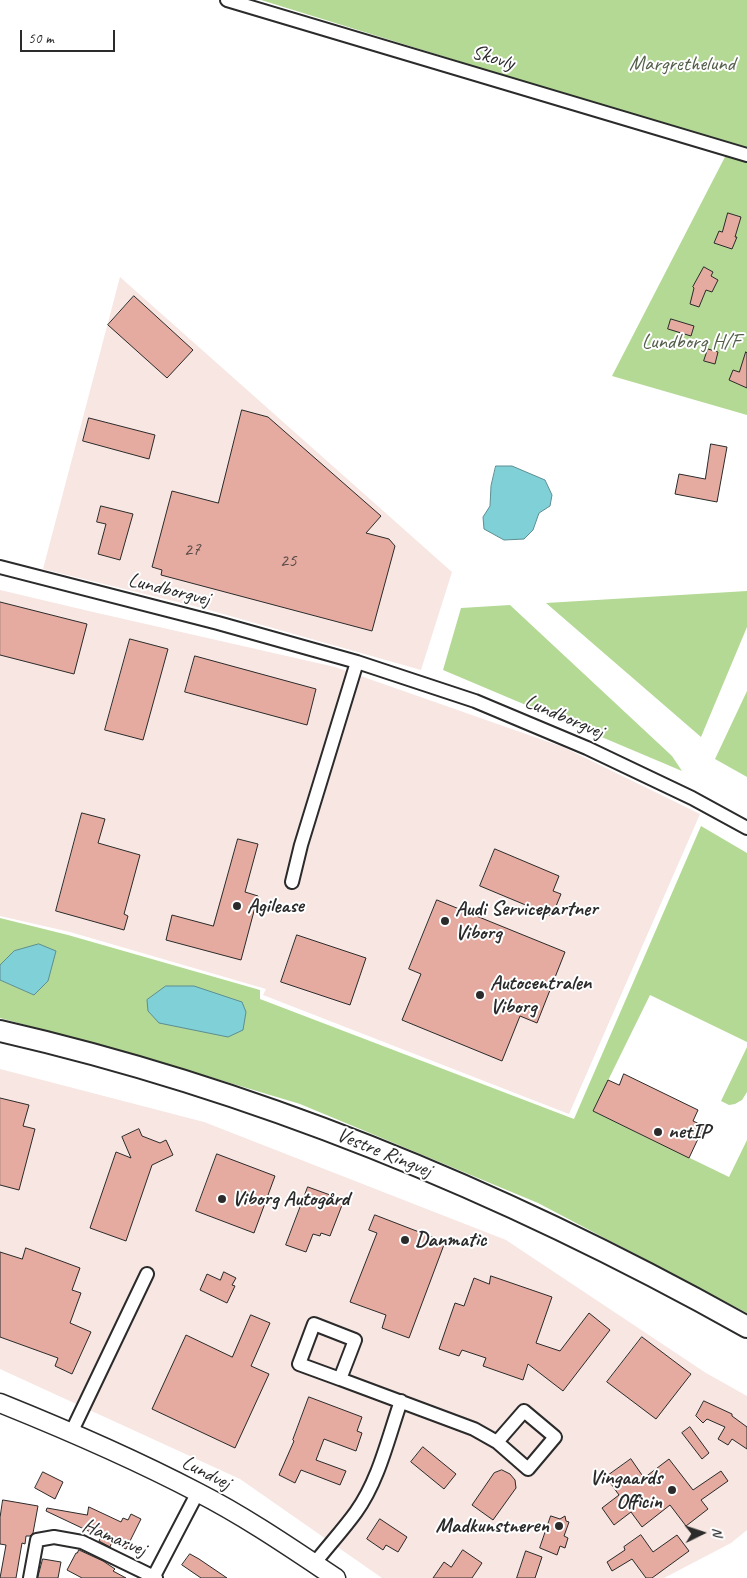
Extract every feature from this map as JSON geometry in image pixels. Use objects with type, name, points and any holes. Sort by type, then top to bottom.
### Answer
[{"type":"main road","name":"Vestre Ringvej","points":[[0,1032],[50,1043],[204,1087],[364,1144],[461,1184],[550,1224],[673,1285],[747,1326]]},
{"type":"street","name":"Skovly","points":[[226,0],[747,155]]},
{"type":"street","name":"Lundborgvej","points":[[0,567],[218,623],[357,662],[475,701],[587,748],[692,798],[747,828]]},
{"type":"street","points":[[292,882],[301,845],[357,662]]},
{"type":"street","points":[[71,1432],[146,1274]]},
{"type":"street","points":[[340,1379],[355,1340],[314,1324],[299,1364],[474,1429],[497,1442],[528,1468],[555,1437],[524,1411],[497,1442]]},
{"type":"street","points":[[314,1564],[356,1512],[368,1491],[377,1471],[400,1401]]},
{"type":"street","name":"Lundvej","points":[[0,1403],[71,1432],[198,1492],[257,1526],[336,1578]]},
{"type":"street","name":"Hamarvej","points":[[30,1578],[37,1540],[54,1537],[82,1542],[154,1578],[198,1492]]},
{"type":"shaded area","points":[[120,277],[452,572],[421,670],[202,608],[43,569]]},
{"type":"shaded area","points":[[0,590],[335,667],[563,747],[700,814],[569,1114],[263,995],[266,989],[70,932],[0,916]]},
{"type":"shaded area","points":[[0,1069],[204,1122],[506,1240],[706,1373],[747,1396],[747,1530],[731,1543],[664,1578],[382,1578],[240,1479],[0,1369]]},
{"type":"green space","name":"Margrethelund","points":[[261,0],[747,0],[747,150],[729,145]]},
{"type":"green space","name":"Lundborg H/F","points":[[727,153],[747,159],[747,415],[612,376]]},
{"type":"green space","points":[[747,591],[747,627],[701,737],[546,603]]},
{"type":"green space","points":[[510,605],[672,756],[682,771],[443,670],[461,608]]},
{"type":"green space","points":[[747,691],[747,777],[715,759]]},
{"type":"green space","points":[[701,826],[747,853],[747,1042],[650,995],[593,1111],[729,1177],[747,1140],[747,1313],[538,1203],[300,1104],[157,1061],[0,1018],[0,980],[34,995],[14,951],[0,965],[0,918],[68,935],[260,990],[260,999],[574,1119]]},
{"type":"green space","points":[[747,1047],[747,1092],[742,1100],[729,1105],[721,1101]]},
{"type":"water","points":[[496,466],[512,466],[545,480],[552,495],[550,506],[539,513],[533,530],[524,539],[504,540],[484,529],[483,517],[490,506],[491,486]]},
{"type":"water","points":[[39,944],[56,951],[48,981],[34,995],[0,980],[0,965],[14,951]]},
{"type":"water","points":[[166,986],[194,986],[242,1002],[246,1012],[243,1030],[228,1037],[159,1023],[148,1011],[147,1000]]},
{"type":"building","points":[[728,213],[741,217],[735,237],[737,237],[732,249],[714,243],[719,231],[722,232]]},
{"type":"building","points":[[704,267],[713,272],[711,276],[718,280],[712,292],[706,290],[699,307],[690,304],[693,287]]},
{"type":"building","points":[[134,296],[193,350],[167,378],[108,325]]},
{"type":"building","points":[[671,319],[694,326],[691,336],[668,329]]},
{"type":"building","points":[[708,349],[718,352],[715,364],[704,361]]},
{"type":"building","points":[[746,352],[747,388],[729,380],[733,370],[739,372]]},
{"type":"building","points":[[242,410],[268,417],[381,516],[366,533],[389,539],[395,546],[372,631],[161,575],[162,570],[152,567],[172,491],[218,503]]},
{"type":"building","points":[[89,418],[155,435],[149,459],[83,441]]},
{"type":"building","points":[[711,444],[727,447],[717,502],[675,494],[679,474],[705,479]]},
{"type":"building","points":[[101,506],[133,514],[120,560],[98,554],[106,524],[97,522]]},
{"type":"building","points":[[0,602],[87,624],[74,674],[0,655]]},
{"type":"building","points":[[130,639],[168,649],[143,740],[105,730]]},
{"type":"building","points":[[195,656],[316,689],[307,725],[185,692]]},
{"type":"building","points":[[82,813],[105,819],[98,843],[140,855],[124,914],[128,916],[124,930],[56,911]]},
{"type":"building","name":"Agilease","points":[[238,839],[258,844],[245,892],[258,896],[241,960],[166,940],[172,915],[213,926]]},
{"type":"building","points":[[495,849],[559,876],[553,891],[561,894],[552,916],[480,886]]},
{"type":"building","name":"Autocentralen Viborg","points":[[437,900],[565,952],[537,1023],[520,1016],[502,1061],[402,1020],[421,974],[409,969]]},
{"type":"building","name":"Agilease","points":[[297,935],[366,958],[350,1005],[281,982]]},
{"type":"building","points":[[624,1074],[698,1110],[693,1121],[704,1126],[689,1158],[593,1111],[608,1080],[619,1085]]},
{"type":"building","points":[[0,1098],[29,1105],[23,1126],[35,1129],[19,1190],[0,1185]]},
{"type":"building","points":[[139,1129],[142,1136],[160,1143],[166,1140],[173,1155],[152,1165],[126,1241],[90,1228],[116,1152],[131,1158],[122,1137]]},
{"type":"building","points":[[217,1154],[275,1176],[254,1233],[196,1211]]},
{"type":"building","points":[[308,1187],[344,1200],[330,1236],[321,1233],[320,1236],[313,1234],[306,1252],[286,1245]]},
{"type":"building","points":[[375,1215],[445,1242],[409,1338],[382,1328],[386,1315],[350,1302],[377,1233],[369,1230]]},
{"type":"building","points":[[26,1248],[80,1268],[72,1290],[81,1293],[70,1323],[91,1332],[72,1374],[55,1366],[58,1358],[0,1337],[0,1252],[22,1259]]},
{"type":"building","points":[[224,1272],[236,1278],[232,1285],[235,1286],[227,1303],[200,1290],[207,1274],[220,1280]]},
{"type":"building","points":[[491,1276],[552,1297],[536,1343],[560,1351],[589,1313],[610,1330],[563,1391],[528,1364],[523,1380],[483,1366],[486,1358],[462,1350],[459,1356],[439,1349],[455,1303],[464,1306],[474,1278],[489,1284]]},
{"type":"building","points":[[251,1315],[270,1323],[251,1366],[269,1374],[235,1448],[152,1409],[186,1335],[232,1357]]},
{"type":"building","points":[[642,1337],[691,1374],[656,1419],[607,1382]]},
{"type":"building","points":[[309,1397],[362,1417],[357,1431],[362,1433],[356,1451],[324,1439],[316,1460],[346,1471],[340,1485],[301,1470],[295,1483],[279,1475],[294,1441]]},
{"type":"building","points":[[704,1401],[732,1414],[732,1416],[747,1427],[747,1449],[732,1439],[728,1445],[718,1439],[725,1427],[707,1419],[703,1423],[696,1416]]},
{"type":"building","points":[[690,1427],[709,1453],[702,1459],[682,1433]]},
{"type":"building","points":[[423,1447],[456,1474],[444,1489],[411,1462]]},
{"type":"building","points":[[631,1459],[644,1478],[669,1459],[693,1490],[721,1471],[728,1481],[701,1500],[708,1509],[686,1526],[670,1505],[642,1527],[631,1512],[614,1525],[602,1508],[619,1495],[606,1477]]},
{"type":"building","points":[[502,1470],[510,1474],[515,1480],[516,1488],[493,1520],[472,1505],[494,1473]]},
{"type":"building","points":[[43,1472],[63,1482],[55,1499],[35,1488]]},
{"type":"building","points":[[3,1500],[38,1506],[33,1533],[30,1536],[26,1536],[25,1544],[22,1543],[16,1578],[0,1578],[6,1545],[0,1544],[0,1518]]},
{"type":"building","points":[[89,1507],[121,1522],[123,1518],[128,1520],[131,1514],[141,1519],[126,1549],[112,1542],[110,1547],[99,1541],[101,1537],[46,1511],[47,1508],[87,1515]]},
{"type":"building","points":[[551,1516],[560,1519],[565,1516],[566,1521],[569,1522],[564,1536],[568,1538],[565,1548],[560,1546],[557,1555],[540,1548]]},
{"type":"building","points":[[380,1519],[407,1537],[398,1552],[386,1545],[383,1550],[367,1539]]},
{"type":"building","points":[[641,1535],[653,1552],[677,1535],[689,1551],[652,1578],[646,1578],[632,1559],[612,1571],[607,1562],[625,1550],[624,1547]]},
{"type":"building","points":[[79,1550],[103,1561],[115,1569],[113,1571],[126,1578],[82,1578],[67,1570]]},
{"type":"building","points":[[463,1550],[482,1563],[472,1578],[433,1578],[444,1562],[451,1567]]},
{"type":"building","points":[[526,1551],[542,1557],[535,1578],[517,1578]]},
{"type":"building","points":[[190,1554],[227,1578],[201,1578],[182,1565]]},
{"type":"building","points":[[43,1559],[61,1562],[58,1578],[38,1578]]},
{"type":"place","name":"Agilease","points":[[237,906]]},
{"type":"place","name":"Audi Servicepartner Viborg","points":[[445,921]]},
{"type":"place","name":"Autocentralen Viborg","points":[[480,995]]},
{"type":"place","name":"netIP","points":[[658,1132]]},
{"type":"place","name":"Viborg Autogård","points":[[222,1199]]},
{"type":"place","name":"Danmatic","points":[[405,1240]]},
{"type":"place","name":"Vingaards Officin","points":[[672,1490]]},
{"type":"place","name":"Madkunstneren","points":[[559,1526]]}]
